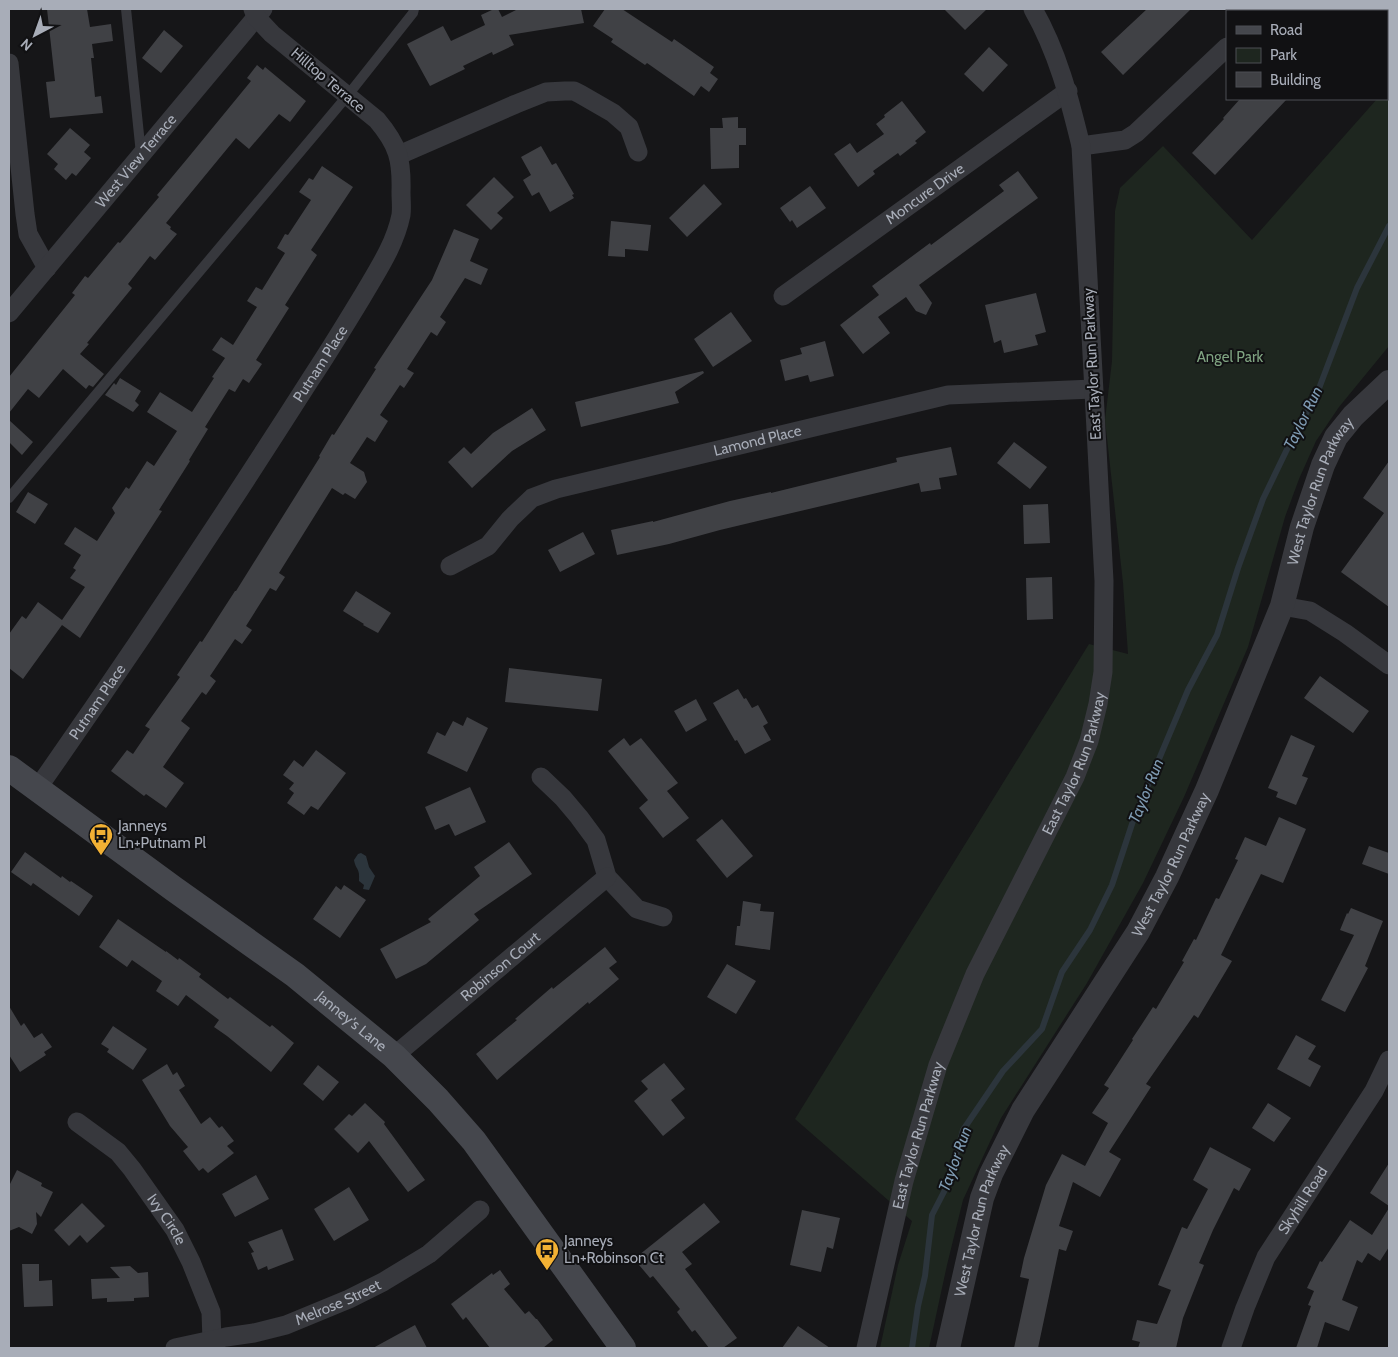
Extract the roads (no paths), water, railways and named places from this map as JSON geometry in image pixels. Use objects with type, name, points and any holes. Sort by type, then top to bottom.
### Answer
[{"type":"main road","name":"Janney's Lane","points":[[9,768],[295,975],[394,1056],[438,1100],[474,1141],[623,1348]]},
{"type":"street","name":"East Taylor Run Parkway","points":[[866,1348],[904,1181],[938,1065],[975,974],[1075,777],[1089,741],[1103,672],[1104,581],[1081,146],[1068,91],[1058,61],[1043,26],[1033,9]]},
{"type":"street","name":"West View Terrace","points":[[9,313],[257,12]]},
{"type":"street","name":"Hilltop Terrace","points":[[257,12],[272,34],[377,120],[394,144],[399,155]]},
{"type":"street","points":[[1081,146],[1124,140],[1136,133],[1226,47]]},
{"type":"street","points":[[9,63],[28,234],[48,268]]},
{"type":"street","points":[[399,155],[546,92],[565,91],[580,94],[613,113],[629,127],[638,152]]},
{"type":"street","name":"Moncure Drive","points":[[783,296],[1068,91]]},
{"type":"street","name":"Putnam Place","points":[[37,789],[241,488],[327,354],[384,259],[396,234],[401,214],[402,172],[399,155]]},
{"type":"street","name":"West Taylor Run Parkway","points":[[948,1348],[982,1198],[991,1174],[1023,1110],[1138,932],[1167,877],[1206,790],[1282,606],[1302,527],[1323,465],[1336,438],[1353,416],[1389,382]]},
{"type":"street","name":"Lamond Place","points":[[450,566],[488,546],[510,519],[532,498],[556,489],[948,395],[1093,389]]},
{"type":"street","points":[[1282,606],[1310,611],[1344,632],[1389,665]]},
{"type":"street","points":[[541,777],[563,798],[596,840],[607,877],[637,909],[663,916]]},
{"type":"street","name":"Robinson Court","points":[[394,1056],[607,877]]},
{"type":"street","name":"Skyhill Road","points":[[1231,1348],[1266,1257],[1374,1091],[1389,1060]]},
{"type":"street","name":"Ivy Circle","points":[[77,1122],[118,1152],[132,1168],[176,1230],[211,1312],[212,1341]]},
{"type":"street","name":"Melrose Street","points":[[175,1348],[286,1325],[349,1299],[383,1282],[429,1254],[480,1210]]},
{"type":"lane","points":[[126,9],[141,154]]},
{"type":"lane","points":[[9,498],[348,95],[413,13],[414,9]]},
{"type":"waterway","name":"Taylor Run","points":[[912,1348],[918,1306],[925,1276],[932,1215],[949,1182],[963,1130],[1003,1071],[1042,1029],[1062,972],[1090,930],[1112,885],[1133,821],[1188,690],[1217,635],[1238,568],[1263,499],[1318,391],[1357,288],[1389,226]]},
{"type":"place","name":"Janneys Ln+Putnam Pl","points":[[101,856]]},
{"type":"place","name":"Janneys Ln+Robinson Ct","points":[[547,1271]]},
{"type":"park label","name":"Angel Park","points":[[1230,357]]}]
